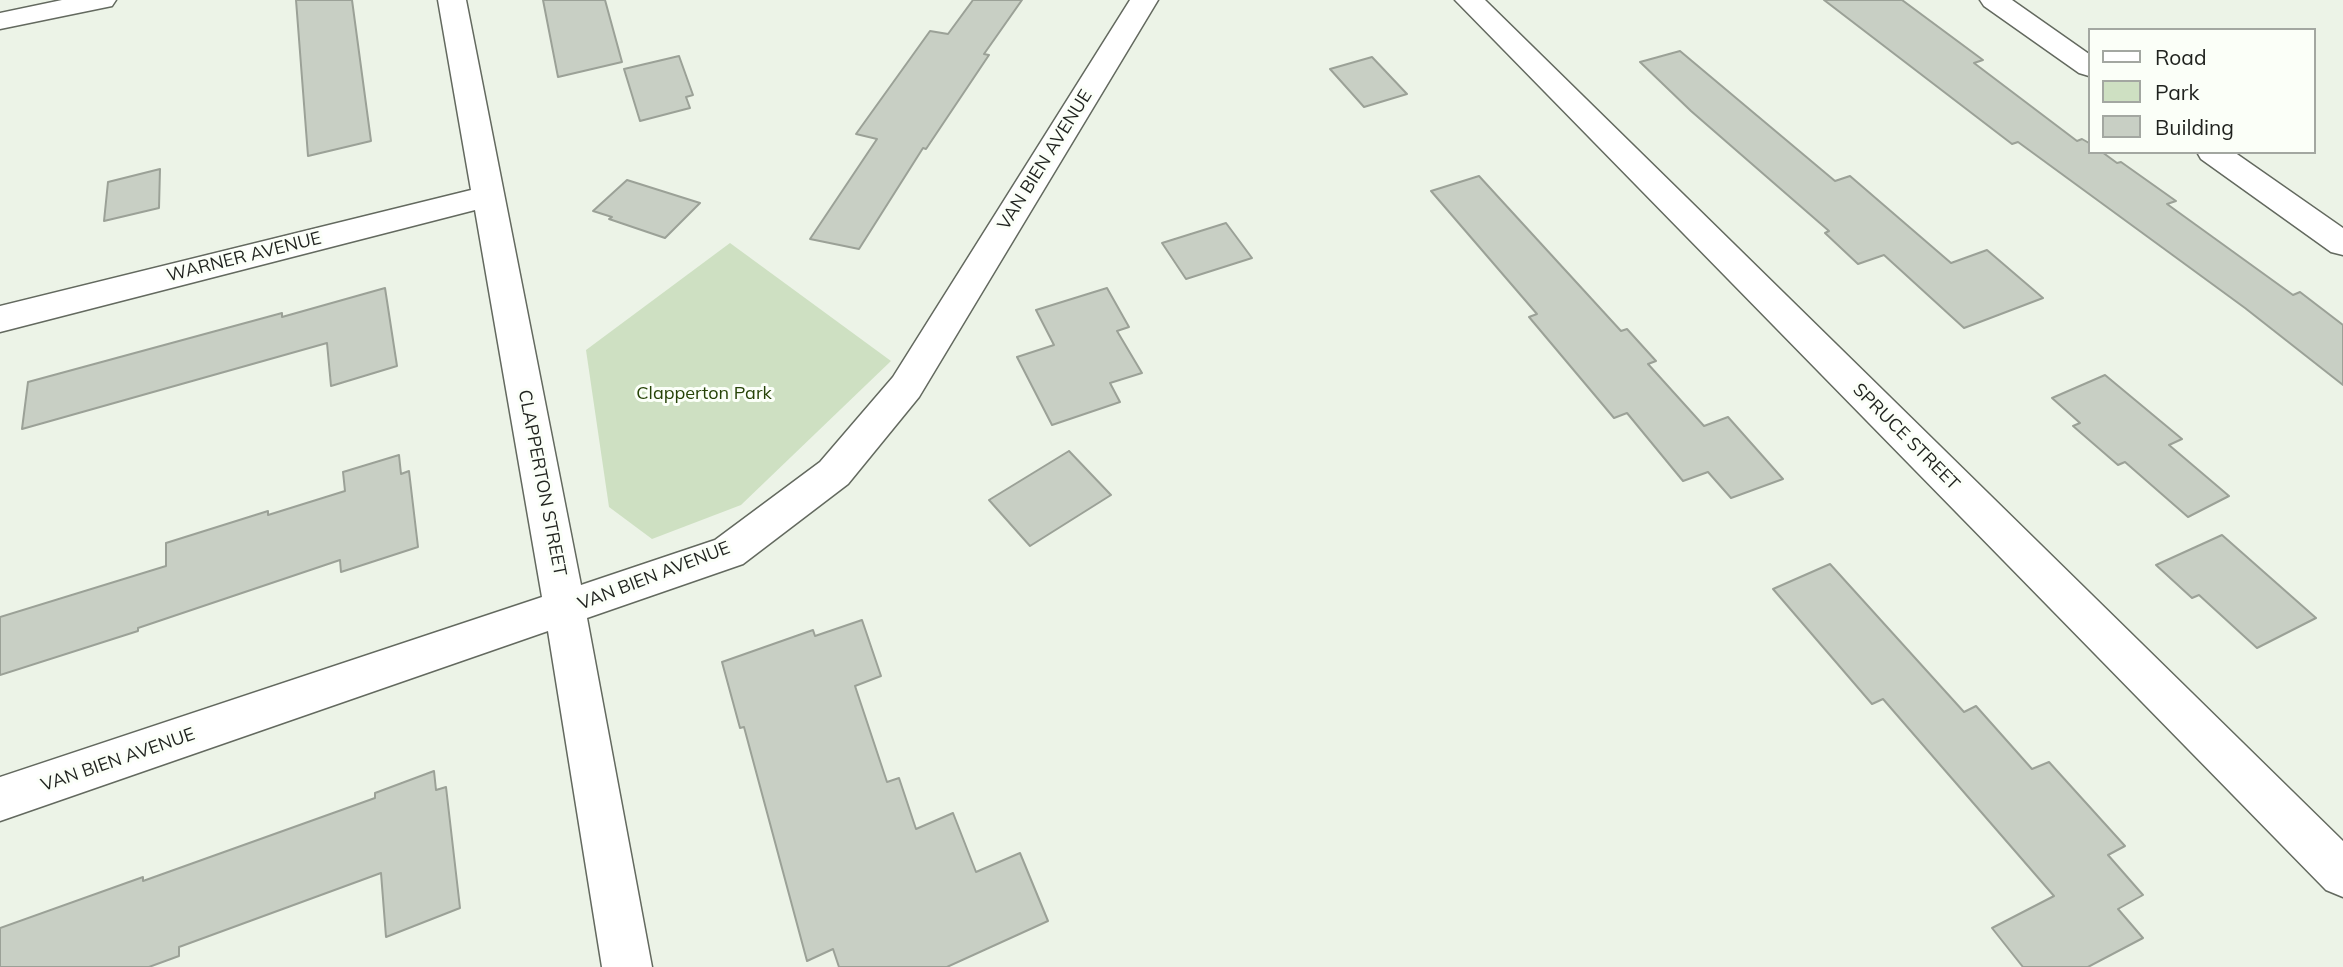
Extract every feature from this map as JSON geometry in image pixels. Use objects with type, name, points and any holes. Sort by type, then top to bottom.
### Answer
[{"type":"street","points":[[0,21],[103,0]]},
{"type":"street","name":"CLAPPERTON STREET","points":[[452,0],[565,609],[627,967]]},
{"type":"street","name":"VAN BIEN AVENUE","points":[[0,799],[729,552],[834,473],[906,387],[1144,0]]},
{"type":"street","name":"SPRUCE STREET","points":[[1469,0],[2343,874]]},
{"type":"street","points":[[1994,0],[2088,66]]},
{"type":"street","points":[[2214,154],[2343,244]]},
{"type":"street","name":"WARNER AVENUE","points":[[0,319],[489,196]]},
{"type":"green space","name":"Clapperton Park","points":[[730,243],[891,361],[741,505],[652,539],[609,507],[586,350]]},
{"type":"building","points":[[296,0],[352,0],[371,141],[308,156]]},
{"type":"building","points":[[543,0],[605,0],[622,62],[558,77]]},
{"type":"building","points":[[973,0],[1022,0],[984,54],[989,55],[926,149],[923,148],[859,249],[810,239],[877,139],[856,134],[930,31],[948,34]]},
{"type":"building","points":[[1824,0],[1902,0],[1983,60],[1974,63],[2077,141],[2082,139],[2088,142],[2088,154],[2105,154],[2117,163],[2121,162],[2176,201],[2167,204],[2293,295],[2300,292],[2343,325],[2343,385],[2245,308],[2018,142],[2012,144]]},
{"type":"building","points":[[1680,51],[1835,181],[1850,176],[1951,263],[1987,250],[2043,298],[1964,328],[1884,255],[1858,264],[1825,233],[1829,231],[1691,111],[1640,62]]},
{"type":"building","points":[[679,56],[693,95],[686,97],[690,108],[640,121],[624,69]]},
{"type":"building","points":[[1372,57],[1407,94],[1364,107],[1330,69]]},
{"type":"building","points":[[160,169],[159,208],[104,221],[108,182]]},
{"type":"building","points":[[1479,176],[1621,331],[1627,329],[1656,361],[1648,364],[1704,426],[1728,417],[1783,479],[1731,498],[1708,472],[1683,481],[1627,413],[1614,418],[1529,317],[1537,314],[1431,191]]},
{"type":"building","points":[[627,180],[700,203],[665,238],[593,211]]},
{"type":"building","points":[[1226,223],[1252,258],[1186,279],[1162,243]]},
{"type":"building","points":[[385,288],[397,366],[331,386],[327,343],[22,429],[28,382]]},
{"type":"building","points":[[1107,288],[1129,327],[1117,331],[1142,373],[1110,383],[1120,402],[1052,425],[1017,357],[1054,345],[1036,310]]},
{"type":"building","points":[[2105,375],[2182,439],[2169,445],[2229,496],[2188,517],[2125,462],[2118,465],[2073,426],[2080,423],[2052,398]]},
{"type":"building","points":[[1069,451],[1111,495],[1030,546],[989,500]]},
{"type":"building","points":[[399,455],[401,474],[409,471],[418,547],[341,572],[340,560],[138,628],[138,631],[0,675],[0,617],[166,566],[166,543],[268,511],[268,515],[345,491],[343,472]]},
{"type":"building","points":[[2222,535],[2316,618],[2257,648],[2199,595],[2192,598],[2156,565]]},
{"type":"building","points":[[1830,564],[1964,712],[1976,706],[2032,769],[2049,762],[2125,846],[2108,855],[2143,895],[2118,909],[2143,938],[2088,967],[2023,967],[1992,928],[2054,896],[1883,699],[1872,704],[1773,589]]},
{"type":"building","points":[[862,620],[881,676],[855,686],[887,782],[899,778],[916,829],[953,813],[976,872],[1020,853],[1048,921],[947,967],[839,967],[833,949],[807,961],[744,727],[740,728],[722,662],[813,630],[815,636]]},
{"type":"building","points":[[434,771],[436,790],[446,787],[460,908],[386,937],[381,873],[179,947],[179,956],[149,967],[0,967],[0,928],[143,877],[143,881],[375,798],[375,793]]}]
